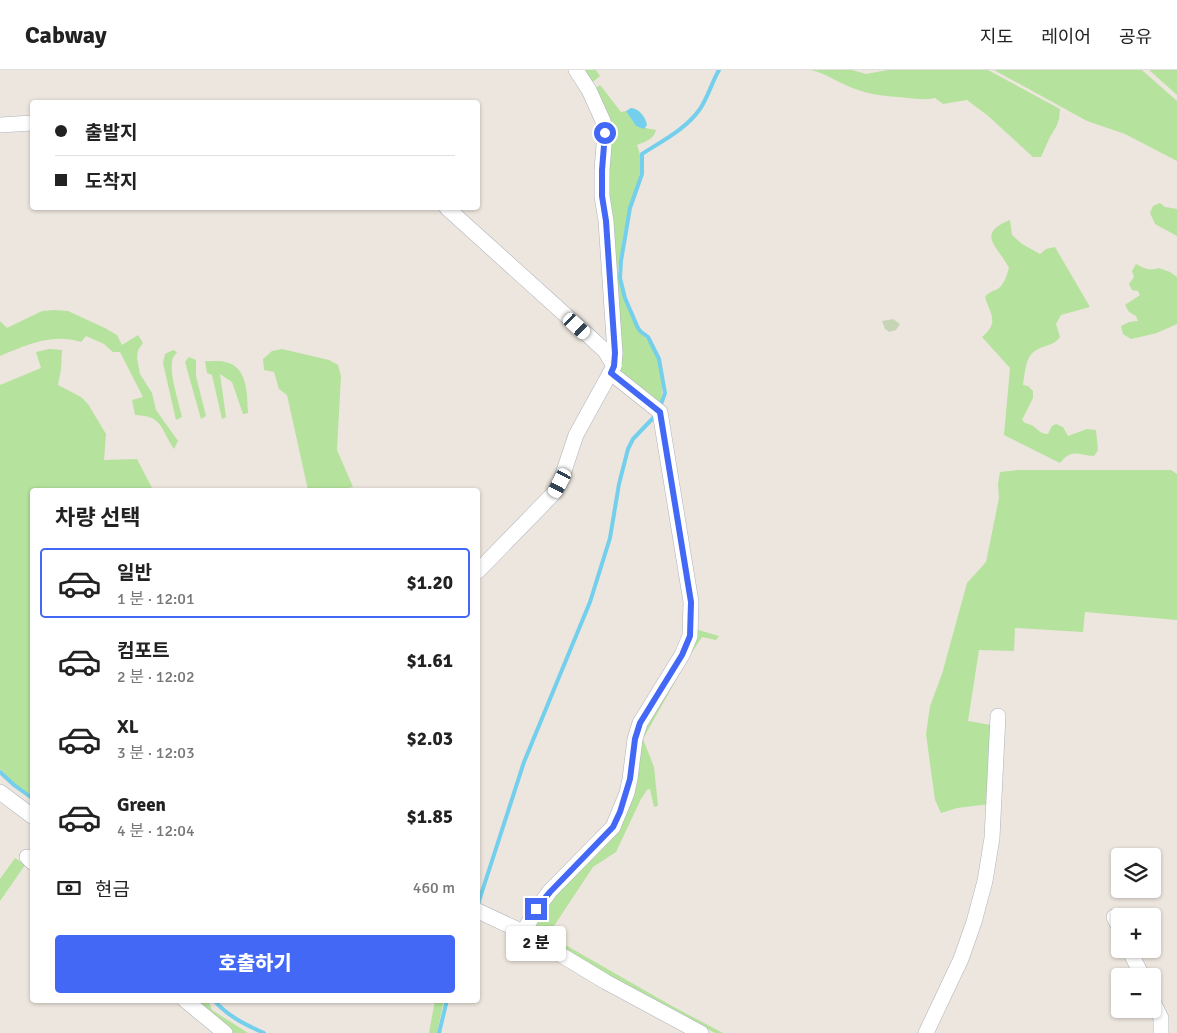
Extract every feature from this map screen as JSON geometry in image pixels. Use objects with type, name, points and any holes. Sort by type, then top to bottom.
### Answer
[{"type":"street","points":[[480,568],[554,493],[560,483],[576,435],[613,370],[615,353],[606,221],[602,196],[605,133],[603,121],[589,90],[576,70]]},
{"type":"street","points":[[0,125],[30,123]]},
{"type":"street","points":[[449,210],[591,338],[604,351],[613,370],[655,408],[691,602],[690,636],[682,655],[640,723],[635,739],[630,779],[620,812],[613,827],[550,892],[536,909],[523,932]]},
{"type":"street","points":[[926,1033],[961,959],[974,922],[984,881],[992,838],[998,716]]},
{"type":"street","points":[[0,792],[30,814]]},
{"type":"street","points":[[0,804],[30,822]]},
{"type":"street","points":[[480,912],[523,932],[606,982],[701,1033]]},
{"type":"street","points":[[189,1003],[225,1033]]},
{"type":"street","points":[[1161,1018],[1161,1033]]},
{"type":"green space","points":[[581,70],[596,70],[600,76],[590,82]]},
{"type":"green space","points":[[811,70],[852,70],[866,74],[888,70],[988,70],[1060,109],[1059,119],[1041,157],[1033,157],[987,115],[967,100],[943,104],[935,98],[918,99],[870,94]]},
{"type":"green space","points":[[994,70],[1142,70],[1177,101],[1177,161],[1125,134],[1087,121]]},
{"type":"green space","points":[[1149,70],[1177,70],[1177,95]]},
{"type":"green space","points":[[600,85],[621,112],[626,111],[636,126],[656,130],[651,138],[637,145],[641,162],[639,177],[627,217],[618,270],[626,301],[637,327],[647,339],[659,363],[662,379],[660,404],[619,373],[606,193],[592,91]]},
{"type":"green space","points":[[1160,203],[1165,207],[1177,209],[1177,236],[1155,224],[1150,213],[1153,206]]},
{"type":"green space","points":[[1010,220],[1012,235],[1022,244],[1040,254],[1046,249],[1055,247],[1090,307],[1061,315],[1056,324],[1060,337],[1035,351],[1029,357],[1023,385],[1028,386],[1033,391],[1033,398],[1022,420],[1045,434],[1048,434],[1052,426],[1056,424],[1063,427],[1068,436],[1087,429],[1096,430],[1098,450],[1094,456],[1072,454],[1064,458],[1060,463],[1004,435],[1010,368],[982,337],[988,332],[992,322],[985,297],[1001,286],[1009,268],[995,247],[991,236],[999,225]]},
{"type":"green space","points":[[1136,264],[1148,269],[1159,268],[1177,277],[1177,324],[1157,333],[1131,339],[1123,334],[1121,326],[1129,322],[1138,321],[1136,316],[1129,312],[1125,305],[1140,295],[1138,291],[1132,290],[1129,284],[1134,277],[1132,271]]},
{"type":"green space","points":[[42,311],[68,311],[105,328],[117,335],[122,345],[138,335],[143,343],[138,350],[137,358],[140,374],[152,393],[156,410],[178,441],[174,449],[160,424],[151,418],[135,415],[132,400],[143,397],[120,352],[113,352],[104,344],[86,336],[81,342],[60,339],[50,340],[20,348],[0,356],[0,321],[7,328]]},
{"type":"green space","points":[[893,319],[900,324],[896,330],[889,332],[885,329],[882,321]]},
{"type":"green space","points":[[49,349],[62,350],[58,385],[81,397],[88,404],[106,434],[104,460],[137,459],[152,488],[30,488],[30,795],[14,784],[0,769],[0,385],[41,368],[36,352]]},
{"type":"green space","points":[[282,349],[329,360],[338,365],[341,376],[337,450],[353,487],[308,488],[287,395],[279,389],[274,372],[264,370],[263,359],[272,351]]},
{"type":"green space","points":[[173,350],[177,352],[172,361],[172,375],[182,417],[176,420],[163,363],[165,354]]},
{"type":"green space","points":[[189,357],[196,360],[196,376],[206,416],[201,419],[185,362]]},
{"type":"green space","points":[[205,361],[223,361],[238,369],[245,382],[248,413],[243,414],[232,382],[220,374],[226,417],[222,419],[212,375],[207,373]]},
{"type":"green space","points":[[1019,470],[1171,470],[1177,474],[1177,620],[1085,612],[1083,632],[1015,628],[1014,651],[979,650],[968,721],[991,725],[990,804],[957,808],[941,813],[935,800],[926,734],[930,706],[942,674],[967,583],[986,562],[999,498],[998,484],[1000,472]]},
{"type":"green space","points":[[695,629],[719,636],[716,640],[702,637],[643,739],[654,767],[658,806],[654,807],[650,789],[647,790],[616,852],[593,867],[548,935],[723,1033],[715,1033],[527,930],[537,916],[612,834],[642,727]]},
{"type":"green space","points":[[15,858],[25,865],[0,901],[0,879]]},
{"type":"green space","points":[[199,1003],[209,1003],[212,1010],[248,1033],[233,1033]]},
{"type":"green space","points":[[434,1003],[443,1003],[437,1033],[429,1033]]},
{"type":"water","points":[[631,108],[637,110],[644,117],[647,125],[644,129],[636,126],[626,111]]},
{"type":"waterway","points":[[660,407],[665,393],[659,359],[648,337],[637,326],[625,298],[620,278],[630,208],[642,174],[642,154],[688,123],[703,104],[719,70]]},
{"type":"waterway","points":[[480,898],[524,762],[590,602],[610,538],[619,484],[628,449],[633,439],[656,415]]},
{"type":"waterway","points":[[0,772],[30,797]]},
{"type":"waterway","points":[[216,1003],[231,1015],[264,1033]]},
{"type":"waterway","points":[[439,1033],[446,1003]]},
{"type":"route","points":[[536,909],[613,827],[620,812],[630,779],[635,739],[640,723],[682,655],[690,636],[691,602],[660,412],[611,373],[614,366],[615,353],[606,221],[602,196],[605,133]]}]
